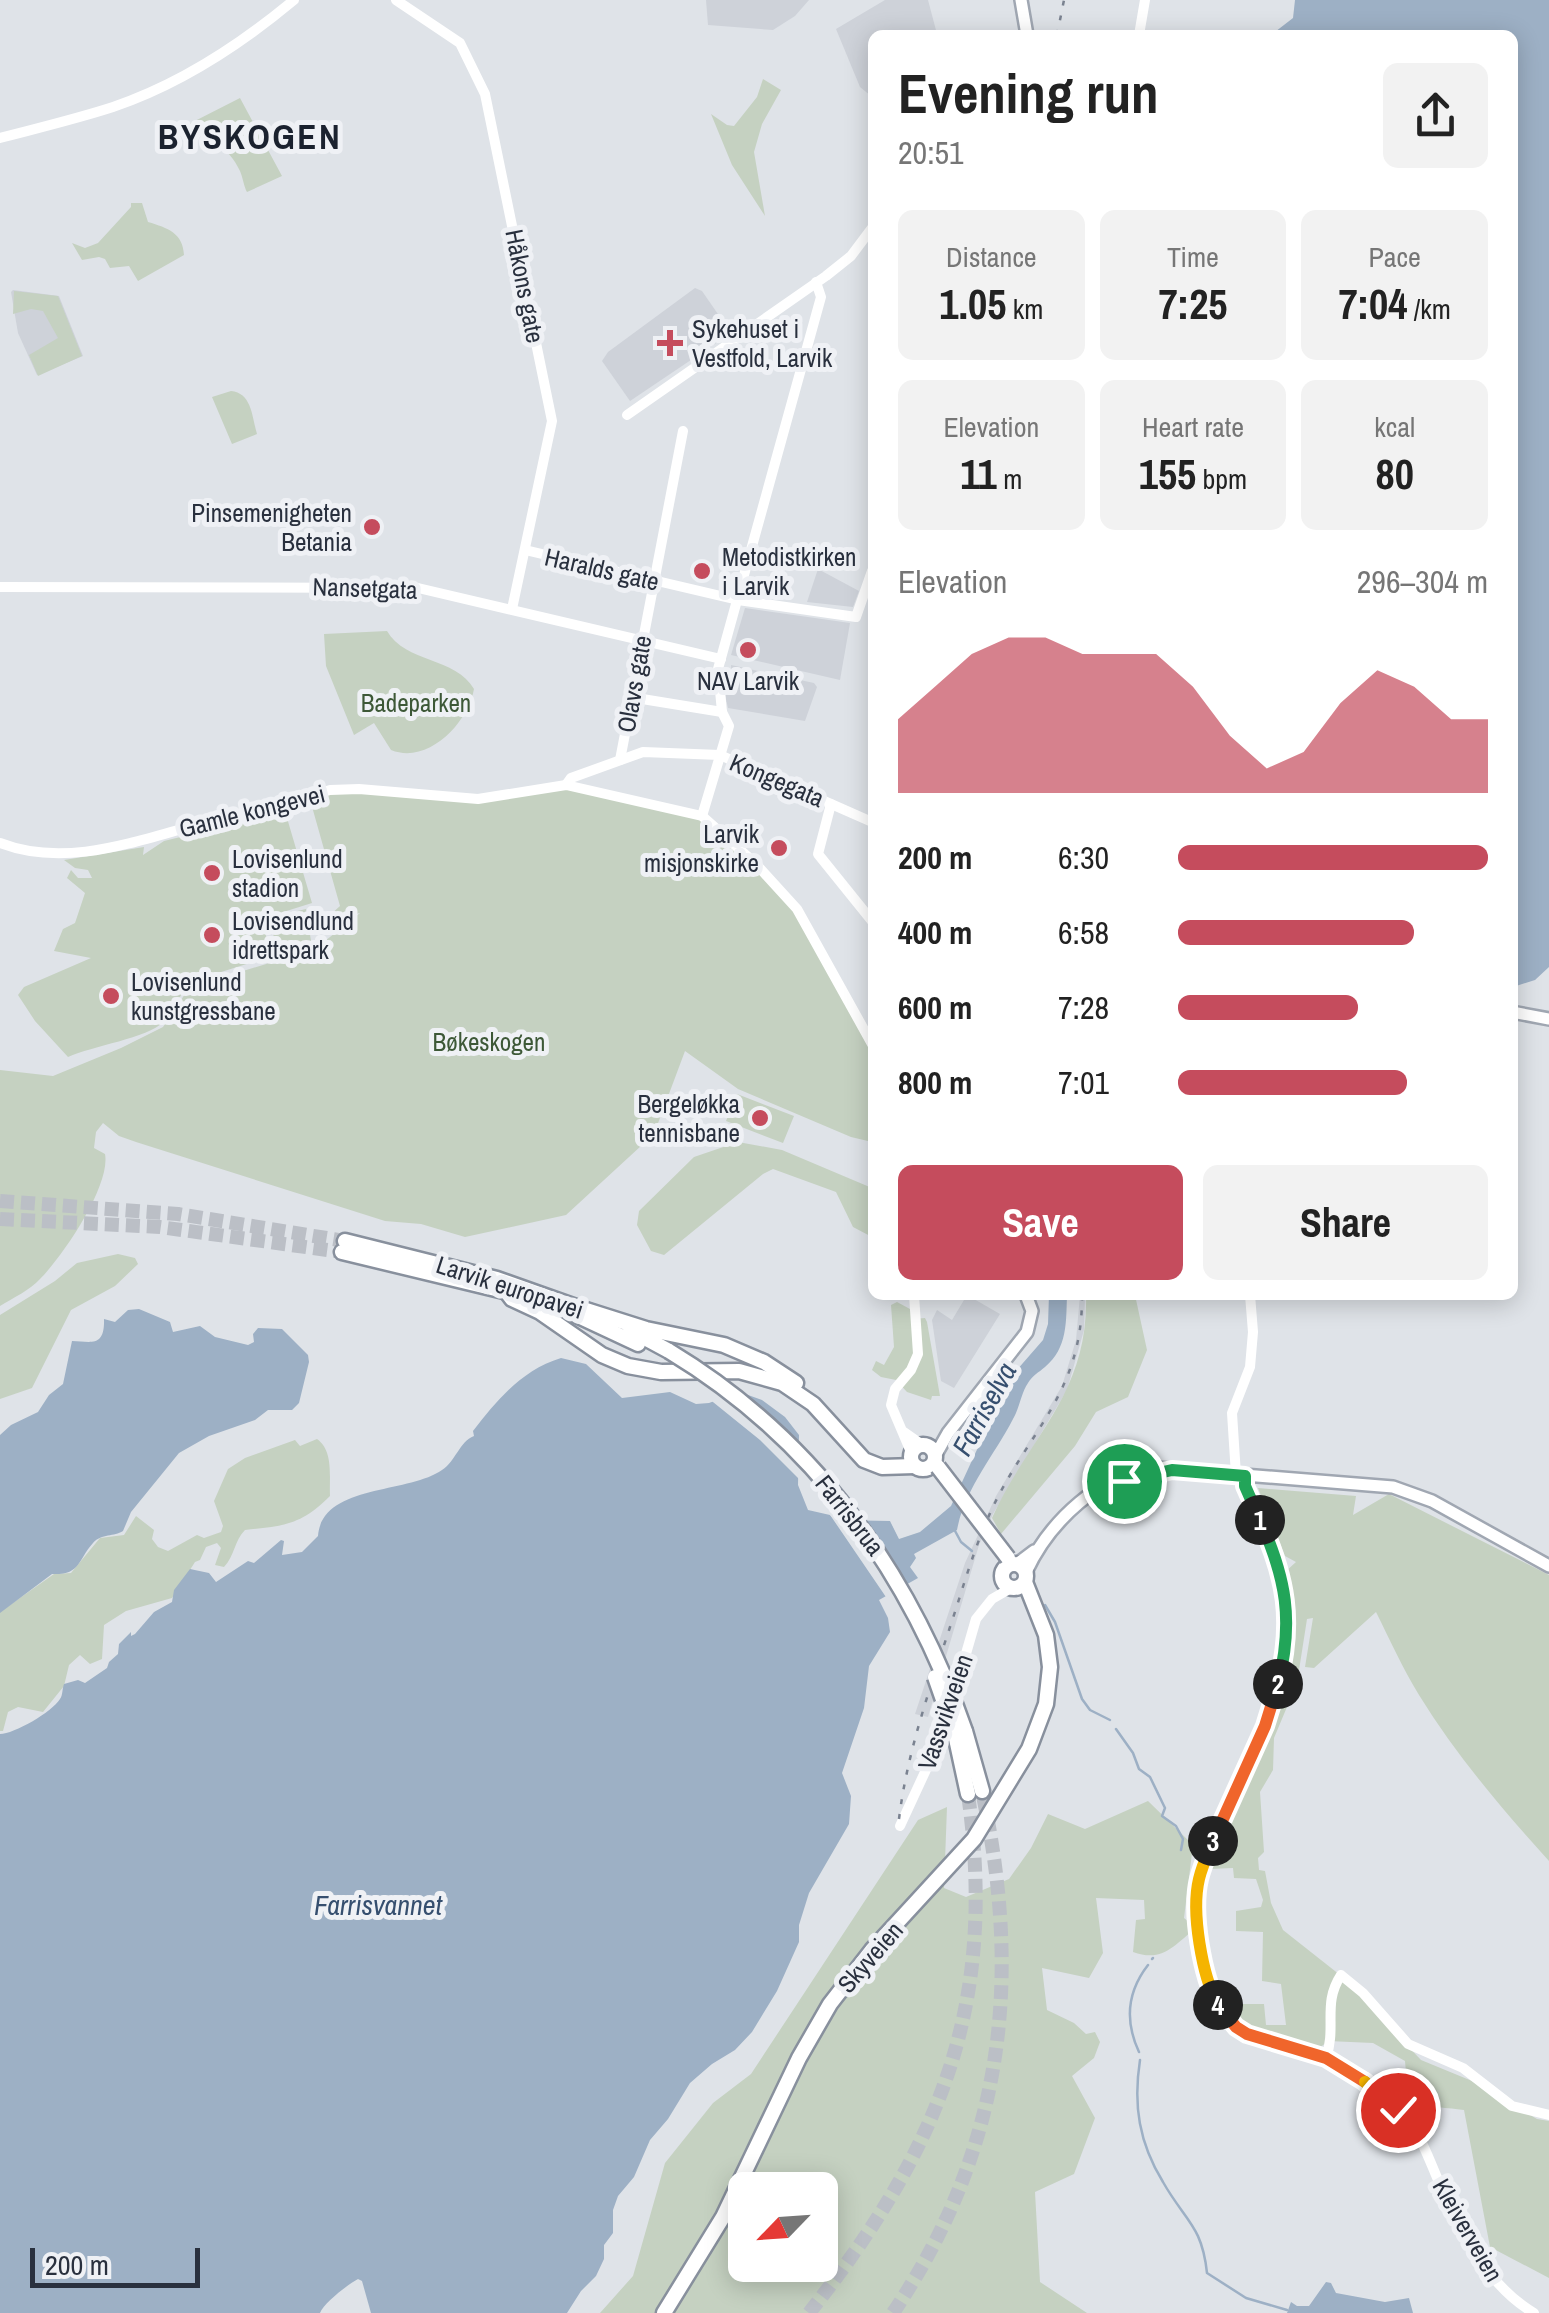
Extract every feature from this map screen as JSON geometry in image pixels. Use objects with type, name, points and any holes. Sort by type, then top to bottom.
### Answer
[{"type":"highway","name":"Larvik europavei","points":[[343,1246],[472,1272],[586,1310],[667,1355],[593,1322],[506,1291],[343,1246]]},
{"type":"highway","points":[[506,1291],[602,1355],[628,1366],[661,1372],[740,1371],[782,1383],[814,1404],[864,1460],[882,1467],[927,1456]]},
{"type":"highway","points":[[586,1310],[646,1329],[708,1340],[751,1356],[808,1392],[865,1453],[884,1461],[927,1456]]},
{"type":"highway","name":"Farrisbrua","points":[[667,1355],[759,1427],[842,1515],[882,1572],[914,1628],[960,1733],[975,1792]]},
{"type":"highway","points":[[927,1456],[1012,1573]]},
{"type":"highway","name":"Skyveien","points":[[664,2313],[723,2217],[804,2048],[830,2004],[872,1950],[966,1849],[1022,1764],[1039,1726],[1050,1685],[1048,1646],[1033,1606],[1012,1573]]},
{"type":"main road","points":[[1020,0],[1026,30]]},
{"type":"main road","points":[[1518,1013],[1549,1018]]},
{"type":"main road","points":[[927,1456],[1027,1332],[1032,1315],[1028,1300]]},
{"type":"main road","points":[[1012,1573],[1075,1508],[1113,1479],[1137,1471],[1378,1484],[1401,1489],[1549,1566]]},
{"type":"street","points":[[0,138],[100,111],[158,88],[233,48],[294,0]]},
{"type":"street","name":"Håkons gate","points":[[396,0],[460,43],[491,112],[552,429],[512,609]]},
{"type":"street","points":[[1140,30],[1143,3]]},
{"type":"street","points":[[628,415],[821,279],[854,252],[868,233]]},
{"type":"street","points":[[702,816],[729,726],[722,712],[718,674],[721,659],[820,297],[821,279]]},
{"type":"street","name":"Olavs gate","points":[[620,760],[684,431]]},
{"type":"street","name":"Haralds gate","points":[[525,550],[738,600],[856,617],[868,582]]},
{"type":"street","name":"Nansetgata","points":[[0,588],[394,586],[512,609],[721,659]]},
{"type":"street","points":[[630,696],[722,712]]},
{"type":"street","name":"Kongegata","points":[[566,784],[571,778],[642,752],[720,756],[868,820]]},
{"type":"street","points":[[566,784],[702,816],[756,864],[797,909],[868,1037]]},
{"type":"street","name":"Gamle kongevei","points":[[0,843],[34,852],[86,852],[330,790],[478,799],[566,784]]},
{"type":"street","points":[[831,804],[818,854],[868,916]]},
{"type":"street","points":[[914,1300],[918,1354],[895,1389],[890,1405],[903,1431],[927,1456]]},
{"type":"street","name":"Kleiverveien","points":[[1250,1300],[1253,1332],[1249,1372],[1232,1412],[1240,1475],[1286,1590],[1286,1638],[1270,1712],[1198,1879],[1196,1900],[1210,1991],[1236,2027],[1260,2039],[1326,2058],[1360,2078],[1406,2118],[1488,2272],[1512,2298],[1534,2313]]},
{"type":"street","name":"Vassvikveien","points":[[900,1826],[943,1733],[974,1623],[1012,1573]]},
{"type":"street","points":[[1326,2058],[1332,2040],[1329,2002],[1341,1975],[1363,1992],[1398,2035],[1415,2049],[1463,2068],[1512,2106],[1549,2115]]},
{"type":"shaded area","points":[[706,0],[809,0],[795,16],[773,30],[708,25]]},
{"type":"shaded area","points":[[885,0],[928,0],[936,30],[868,30],[868,94],[860,87],[836,29]]},
{"type":"shaded area","name":"Sykehuset i Vestfold, Larvik","points":[[695,288],[702,291],[731,333],[630,401],[602,361],[608,352]]},
{"type":"shaded area","points":[[13,290],[59,296],[83,356],[37,375],[18,333]]},
{"type":"shaded area","points":[[818,569],[859,591],[853,607],[807,602]]},
{"type":"shaded area","points":[[745,608],[850,623],[840,680],[731,655]]},
{"type":"shaded area","points":[[731,665],[814,683],[817,687],[805,721],[728,708],[723,686],[732,683]]},
{"type":"shaded area","points":[[964,1300],[976,1300],[1000,1314],[954,1388],[941,1381],[932,1320],[937,1310],[952,1320]]},
{"type":"shaded area","points":[[1080,1300],[1085,1300],[1084,1330],[1067,1390],[993,1514],[979,1545],[928,1717],[915,1714],[965,1563],[996,1496],[1062,1386],[1076,1340]]},
{"type":"green space","points":[[763,79],[781,90],[762,124],[754,152],[765,216],[732,165],[711,114],[734,126],[757,97]]},
{"type":"green space","points":[[240,98],[282,176],[247,192],[230,155],[210,138],[185,126]]},
{"type":"green space","points":[[131,203],[142,203],[148,222],[177,236],[184,255],[138,281],[129,266],[110,268],[99,257],[82,260],[72,243],[85,248],[98,243]]},
{"type":"green space","points":[[14,291],[58,296],[82,356],[38,376],[29,355],[58,338],[43,311],[31,309],[13,314]]},
{"type":"green space","points":[[231,391],[247,401],[257,434],[232,444],[212,397]]},
{"type":"green space","name":"Badeparken","points":[[387,631],[406,649],[455,671],[474,689],[455,727],[419,752],[391,750],[374,723],[354,735],[326,666],[324,634]]},
{"type":"green space","name":"Bøkeskogen","points":[[554,784],[702,816],[797,909],[868,1037],[868,1141],[738,1089],[685,1051],[654,1134],[566,1215],[465,1237],[421,1224],[385,1221],[136,1142],[119,1136],[103,1123],[96,1132],[94,1148],[105,1154],[105,1167],[83,1220],[40,1279],[0,1306],[0,1070],[53,1076],[121,1048],[163,1027],[189,988],[156,1028],[68,1057],[35,1021],[18,995],[24,987],[91,958],[54,951],[63,929],[75,923],[85,893],[67,878],[71,870],[78,878],[92,878],[88,870],[75,868],[64,860],[144,847],[143,855],[164,841],[280,813],[287,818],[312,903],[261,919],[272,956],[218,973],[191,987],[315,949],[360,913],[336,919],[329,916],[340,906],[309,796],[330,790],[446,799]]},
{"type":"green space","points":[[306,909],[311,941],[279,953],[268,918]]},
{"type":"green space","name":"Bergeløkka tennisbane","points":[[737,1094],[794,1116],[783,1143],[726,1121]]},
{"type":"green space","points":[[738,1142],[782,1150],[868,1186],[868,1235],[853,1227],[836,1192],[773,1169],[664,1255],[651,1251],[637,1225],[639,1211],[694,1157]]},
{"type":"green space","points":[[118,1254],[135,1258],[138,1264],[115,1286],[71,1310],[32,1388],[0,1399],[0,1315],[77,1263]]},
{"type":"green space","points":[[1086,1300],[1136,1300],[1147,1350],[1128,1397],[1096,1412],[1075,1446],[1001,1534],[992,1518],[1067,1388],[1084,1330]]},
{"type":"green space","points":[[897,1302],[910,1309],[913,1319],[925,1318],[927,1322],[940,1396],[932,1396],[931,1400],[907,1392],[896,1380],[872,1370],[876,1361],[884,1365],[894,1347],[891,1305]]},
{"type":"green space","points":[[317,1439],[326,1450],[330,1473],[330,1496],[320,1506],[291,1522],[245,1530],[224,1567],[215,1565],[221,1548],[217,1543],[206,1547],[172,1598],[126,1611],[104,1625],[102,1659],[90,1664],[80,1655],[69,1665],[64,1686],[43,1712],[18,1707],[8,1712],[0,1731],[0,1612],[54,1574],[71,1573],[100,1538],[124,1535],[136,1516],[154,1530],[152,1539],[158,1547],[168,1551],[197,1535],[204,1538],[221,1532],[223,1526],[214,1501],[228,1469],[245,1458],[295,1440],[300,1446]]},
{"type":"green space","points":[[1258,1488],[1356,1496],[1353,1515],[1389,1494],[1549,1575],[1549,1861],[1448,1739],[1413,1685],[1376,1612],[1314,1668],[1305,1667],[1313,1618],[1307,1619],[1297,1683],[1274,1738],[1273,1770],[1260,1792],[1264,1852],[1258,1858],[1283,1930],[1340,1975],[1421,2060],[1472,2081],[1537,2119],[1549,2121],[1549,2278],[1490,2247],[1464,2110],[1419,2102],[1409,2089],[1405,2061],[1373,2043],[1328,2041],[1317,2050],[1272,2039],[1235,2018],[1216,1993],[1219,1989],[1239,2004],[1264,2004],[1266,2025],[1286,2025],[1281,1984],[1262,1981],[1263,1932],[1236,1931],[1236,1911],[1261,1907],[1263,1900],[1256,1879],[1234,1878],[1233,1868],[1209,1869],[1264,1738],[1289,1656],[1291,1600],[1285,1572],[1296,1562],[1285,1556]]},
{"type":"green space","points":[[1148,1801],[1193,1845],[1184,1918],[1196,1928],[1174,1946],[1160,1954],[1133,1952],[1136,1920],[1145,1919],[1144,1900],[1096,1898],[1103,1953],[1089,1978],[1042,1968],[1047,2010],[1074,2023],[1086,2034],[1095,2032],[1100,2042],[1094,2058],[1072,2076],[1095,2118],[1074,2174],[1035,2192],[1040,2282],[1087,2313],[600,2313],[633,2276],[665,2163],[713,2103],[751,2074],[918,1820],[947,1807],[944,1888],[966,1897],[1009,1879],[1048,1814],[1085,1829]]},
{"type":"water","points":[[1295,0],[1549,0],[1549,967],[1535,980],[1518,985],[1518,30],[1277,30],[1293,18]]},
{"type":"water","name":"Farrisvannet","points":[[1049,1300],[1067,1300],[1064,1334],[1058,1351],[1026,1387],[1013,1419],[966,1500],[957,1530],[914,1554],[916,1558],[910,1567],[918,1578],[879,1600],[890,1632],[869,1666],[864,1708],[842,1773],[851,1796],[849,1824],[809,1893],[799,1925],[799,1942],[777,1991],[752,2032],[735,2050],[690,2083],[650,2140],[634,2177],[618,2196],[613,2210],[613,2233],[604,2245],[604,2259],[596,2276],[567,2313],[371,2313],[362,2281],[358,2279],[336,2294],[320,2313],[0,2313],[0,1734],[49,1710],[61,1697],[64,1684],[78,1680],[85,1683],[107,1668],[118,1654],[119,1644],[131,1632],[131,1636],[135,1634],[154,1612],[172,1602],[174,1590],[190,1569],[209,1573],[216,1582],[248,1561],[254,1563],[281,1540],[282,1555],[302,1552],[318,1536],[323,1519],[334,1507],[442,1470],[512,1387],[534,1370],[561,1358],[586,1364],[622,1398],[670,1392],[696,1404],[733,1394],[762,1400],[785,1417],[799,1435],[798,1485],[808,1510],[835,1520],[890,1521],[899,1539],[920,1532],[951,1506],[1010,1378],[1043,1340]]},
{"type":"water","points":[[139,1309],[170,1322],[173,1332],[200,1326],[215,1337],[248,1345],[254,1342],[253,1334],[258,1328],[282,1329],[308,1355],[299,1403],[292,1410],[268,1410],[255,1420],[209,1436],[179,1453],[131,1512],[123,1531],[97,1540],[77,1566],[52,1574],[0,1613],[0,1435],[38,1412],[49,1395],[63,1384],[72,1341],[95,1341],[102,1335],[104,1319],[115,1322],[128,1310]]},
{"type":"water","points":[[1326,2282],[1331,2283],[1336,2293],[1385,2302],[1409,2298],[1413,2313],[1287,2313],[1291,2302],[1309,2306]]},
{"type":"pier","points":[[735,1389],[806,1451],[803,1483],[760,1440],[708,1398]]},
{"type":"pier","points":[[826,1509],[837,1515],[862,1516],[910,1589],[888,1600]]},
{"type":"waterway","points":[[954,1529],[972,1551]]},
{"type":"waterway","points":[[1045,1605],[1055,1622],[1082,1699],[1090,1710],[1110,1720]]},
{"type":"waterway","points":[[1116,1729],[1139,1769],[1150,1777],[1165,1808],[1162,1816],[1176,1826],[1183,1839],[1181,1850]]},
{"type":"waterway","points":[[1139,2052],[1130,2007],[1148,1965]]},
{"type":"waterway","points":[[1140,2060],[1137,2093],[1143,2138],[1163,2182],[1197,2233],[1207,2273],[1246,2298],[1287,2310]]},
{"type":"tunnel","points":[[0,1201],[178,1214],[345,1241]]},
{"type":"tunnel","points":[[0,1219],[160,1227],[342,1252]]},
{"type":"tunnel","points":[[893,2313],[930,2251],[959,2189],[980,2126],[994,2062],[1001,1997],[1001,1930],[982,1791]]},
{"type":"tunnel","points":[[809,2313],[893,2193],[924,2133],[948,2072],[965,2009],[974,1942],[975,1871],[968,1794]]},
{"type":"railway","points":[[1058,30],[1064,0]]},
{"type":"railway","points":[[899,1819],[920,1722],[974,1554],[991,1511],[1063,1385],[1080,1329],[1082,1300]]},
{"type":"place","name":"Sykehuset i Vestfold, Larvik","points":[[670,343]]},
{"type":"place","name":"Pinsemenigheten Betania","points":[[372,527]]},
{"type":"place","name":"Metodistkirken i Larvik","points":[[702,571]]},
{"type":"place","name":"NAV Larvik","points":[[748,650]]},
{"type":"place","name":"Larvik misjonskirke","points":[[779,848]]},
{"type":"place","name":"Lovisenlund stadion","points":[[212,873]]},
{"type":"place","name":"Lovisendlund idrettspark","points":[[212,935]]},
{"type":"place","name":"Lovisenlund kunstgressbane","points":[[111,996]]},
{"type":"place","name":"Bergeløkka tennisbane","points":[[760,1118]]},
{"type":"district","name":"BYSKOGEN","points":[[250,137]]},
{"type":"route","points":[[1124,1481],[1172,1470],[1245,1476],[1245,1486],[1286,1590],[1286,1638],[1275,1698],[1198,1879],[1198,1923],[1210,1991],[1225,2016],[1247,2034],[1308,2050],[1342,2066],[1398,2110]]},
{"type":"water label","name":"Farriselva","points":[[984,1409]]}]
